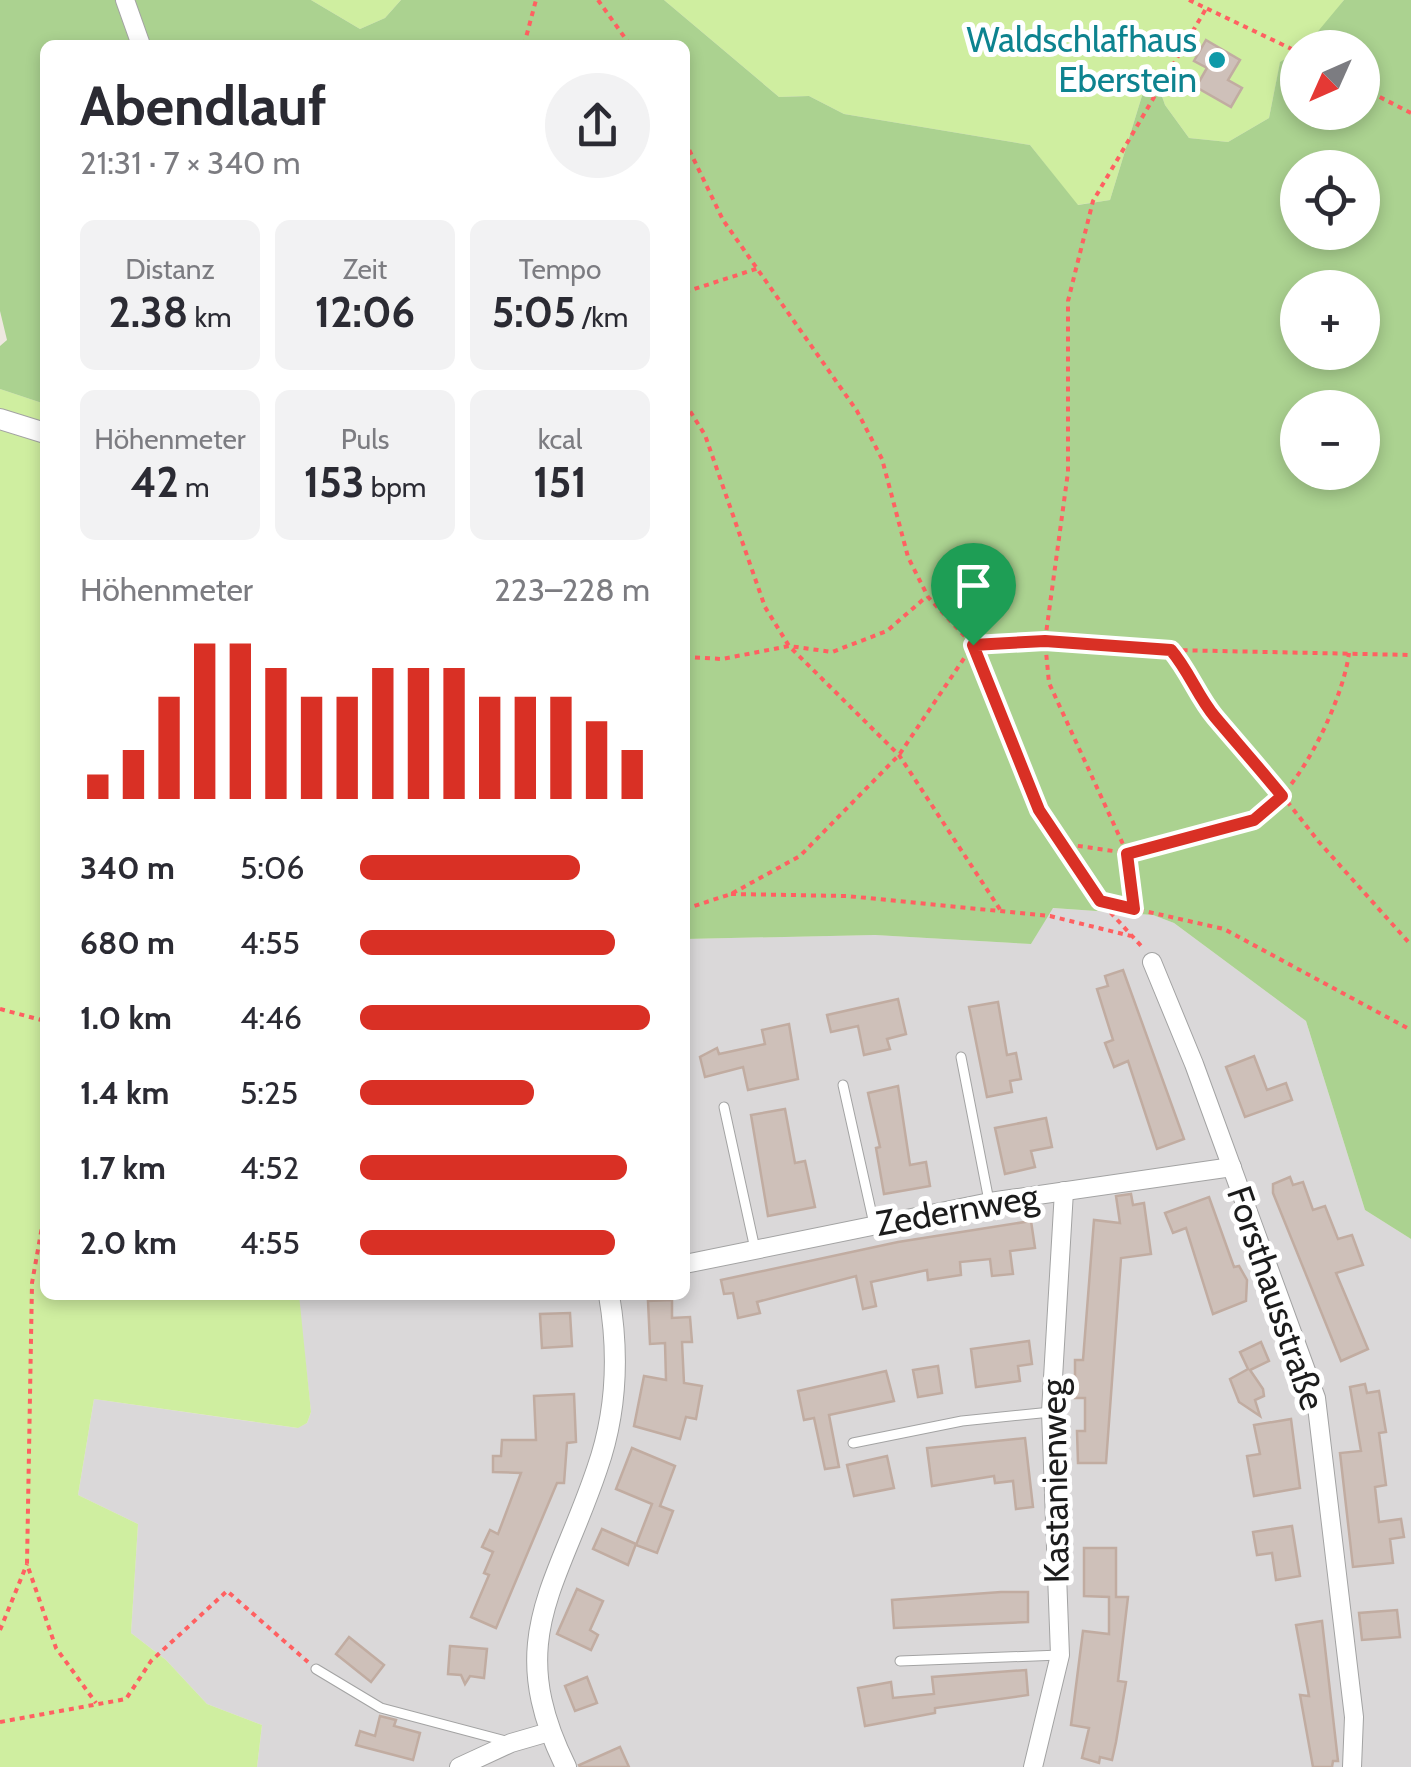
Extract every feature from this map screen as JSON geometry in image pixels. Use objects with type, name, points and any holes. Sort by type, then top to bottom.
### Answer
[{"type":"street","points":[[125,0],[139,40]]},
{"type":"street","points":[[0,419],[40,431]]},
{"type":"street","name":"Forsthausstraße","points":[[1152,962],[1316,1398],[1354,1717],[1352,1767]]},
{"type":"street","name":"Zedernweg","points":[[690,1263],[990,1202],[1232,1167]]},
{"type":"street","name":"Kastanienweg","points":[[1034,1767],[1060,1655],[1051,1412],[1064,1192]]},
{"type":"street","points":[[566,1767],[549,1732],[535,1661],[538,1625],[598,1468],[610,1420],[616,1337],[610,1300]]},
{"type":"street","points":[[459,1767],[511,1743],[549,1732]]},
{"type":"lane","points":[[961,1057],[990,1202]]},
{"type":"lane","points":[[843,1085],[874,1224]]},
{"type":"lane","points":[[724,1107],[755,1248]]},
{"type":"lane","points":[[853,1443],[962,1421],[1051,1412]]},
{"type":"lane","points":[[900,1661],[1060,1655]]},
{"type":"lane","points":[[316,1668],[381,1708],[511,1743]]},
{"type":"path","points":[[525,40],[536,0]]},
{"type":"path","points":[[598,0],[626,40]]},
{"type":"path","points":[[1189,0],[1280,43]]},
{"type":"path","points":[[1134,909],[1127,854],[1049,682],[1045,641],[1068,472],[1068,301],[1093,201],[1207,7]]},
{"type":"path","points":[[1380,97],[1411,113]]},
{"type":"path","points":[[690,151],[724,220],[858,410],[882,459],[908,557],[928,596],[973,645],[1022,774],[1058,843],[1152,962]]},
{"type":"path","points":[[690,290],[760,268]]},
{"type":"path","points":[[690,412],[704,436],[765,607],[790,646],[899,755],[1001,911]]},
{"type":"path","points":[[690,657],[722,659],[790,646],[832,652],[887,632],[928,596]]},
{"type":"path","points":[[973,645],[1045,641],[1171,650],[1411,655]]},
{"type":"path","points":[[690,907],[731,894],[800,856],[899,755],[973,645]]},
{"type":"path","points":[[1171,650],[1190,673],[1214,717],[1230,729],[1282,796],[1411,945]]},
{"type":"path","points":[[1058,843],[1127,854],[1254,820],[1282,796],[1331,717],[1349,653]]},
{"type":"path","points":[[731,894],[846,896],[1050,916],[1136,937]]},
{"type":"path","points":[[1100,901],[1224,929],[1411,1030]]},
{"type":"path","points":[[0,1009],[40,1020]]},
{"type":"path","points":[[40,1238],[32,1283],[27,1564],[56,1648],[96,1703]]},
{"type":"path","points":[[0,1630],[27,1564]]},
{"type":"path","points":[[0,1722],[126,1699],[151,1661],[227,1591],[316,1668]]},
{"type":"shaded area","points":[[1052,908],[1153,915],[1174,923],[1306,1021],[1365,1210],[1411,1239],[1411,1767],[257,1767],[262,1725],[207,1704],[166,1660],[131,1633],[138,1524],[78,1495],[94,1399],[297,1428],[307,1423],[311,1412],[299,1300],[690,1300],[690,939],[875,935],[1031,944]]},
{"type":"green space","points":[[0,0],[311,0],[360,29],[385,18],[401,0],[664,0],[779,97],[809,96],[844,114],[1030,145],[1078,205],[1110,200],[1145,86],[1158,85],[1165,105],[1189,138],[1228,142],[1269,118],[1280,62],[1280,130],[1380,130],[1380,30],[1319,30],[1344,0],[1411,0],[1411,1239],[1365,1210],[1306,1021],[1174,923],[1153,915],[1053,908],[1031,944],[875,935],[690,939],[690,40],[40,40],[40,402],[0,389],[0,346],[7,340],[0,311]]},
{"type":"green space","points":[[311,0],[401,0],[385,18],[360,29]]},
{"type":"green space","points":[[664,0],[1344,0],[1321,30],[1280,30],[1280,63],[1269,118],[1228,142],[1189,138],[1165,105],[1158,86],[1145,86],[1110,200],[1077,205],[1030,145],[844,114],[809,96],[779,97]]},
{"type":"green space","points":[[0,389],[40,402],[40,1300],[300,1300],[311,1412],[307,1423],[298,1428],[94,1399],[78,1495],[138,1524],[131,1633],[166,1660],[207,1704],[262,1725],[257,1767],[0,1767]]},
{"type":"building","points":[[1206,40],[1240,60],[1228,80],[1242,88],[1231,107],[1196,87],[1207,68],[1194,61]]},
{"type":"building","points":[[1123,970],[1184,1139],[1157,1149],[1128,1061],[1114,1067],[1105,1043],[1113,1040],[1097,989],[1108,986],[1105,976]]},
{"type":"building","points":[[898,999],[906,1034],[887,1039],[890,1049],[864,1055],[858,1026],[831,1032],[827,1015]]},
{"type":"building","points":[[998,1002],[1007,1055],[1016,1053],[1021,1079],[1010,1081],[1012,1092],[987,1097],[969,1007]]},
{"type":"building","points":[[789,1024],[798,1079],[748,1090],[743,1067],[705,1077],[700,1057],[717,1048],[719,1054],[765,1044],[762,1030]]},
{"type":"building","points":[[1254,1056],[1267,1090],[1286,1083],[1292,1100],[1245,1117],[1226,1067]]},
{"type":"building","points":[[898,1086],[910,1165],[926,1162],[930,1186],[884,1194],[876,1148],[880,1147],[868,1093]]},
{"type":"building","points":[[785,1109],[795,1163],[805,1161],[815,1207],[768,1216],[751,1115]]},
{"type":"building","points":[[1046,1118],[1052,1147],[1031,1151],[1035,1167],[1005,1174],[995,1128]]},
{"type":"building","points":[[1290,1177],[1293,1185],[1303,1182],[1313,1210],[1325,1206],[1338,1239],[1352,1235],[1363,1265],[1336,1273],[1368,1349],[1341,1361],[1273,1193],[1273,1184]]},
{"type":"building","points":[[1131,1194],[1133,1205],[1144,1203],[1151,1254],[1121,1258],[1106,1463],[1078,1463],[1077,1431],[1085,1431],[1085,1398],[1075,1398],[1075,1360],[1083,1360],[1094,1220],[1120,1223],[1116,1196]]},
{"type":"building","points":[[1209,1197],[1234,1267],[1239,1266],[1247,1280],[1246,1301],[1213,1314],[1186,1228],[1173,1233],[1165,1213]]},
{"type":"building","points":[[1031,1221],[1035,1248],[1010,1251],[1013,1274],[992,1276],[990,1259],[960,1262],[961,1275],[928,1280],[927,1270],[871,1282],[876,1306],[863,1309],[856,1276],[757,1302],[760,1313],[738,1318],[733,1293],[724,1294],[721,1280],[898,1242]]},
{"type":"building","points":[[672,1300],[672,1318],[690,1317],[692,1342],[682,1342],[684,1383],[702,1386],[696,1419],[686,1417],[680,1439],[634,1426],[644,1376],[666,1380],[665,1343],[650,1344],[648,1301]]},
{"type":"building","points":[[570,1313],[572,1346],[542,1348],[540,1314]]},
{"type":"building","points":[[1029,1341],[1032,1364],[1018,1366],[1020,1381],[976,1387],[971,1349]]},
{"type":"building","points":[[1261,1342],[1269,1361],[1250,1370],[1263,1389],[1264,1396],[1255,1400],[1260,1416],[1239,1402],[1230,1379],[1248,1369],[1240,1352]]},
{"type":"building","points":[[938,1366],[942,1393],[918,1397],[913,1370]]},
{"type":"building","points":[[886,1371],[894,1401],[829,1415],[839,1467],[825,1469],[814,1418],[804,1420],[798,1391]]},
{"type":"building","points":[[1365,1384],[1367,1393],[1379,1391],[1386,1432],[1379,1433],[1386,1485],[1375,1487],[1379,1522],[1401,1519],[1404,1537],[1390,1539],[1393,1563],[1353,1567],[1340,1453],[1361,1451],[1350,1387]]},
{"type":"building","points":[[574,1394],[576,1442],[567,1443],[564,1483],[557,1483],[496,1628],[471,1617],[489,1575],[484,1573],[493,1552],[482,1547],[490,1530],[498,1534],[521,1473],[493,1472],[493,1456],[501,1456],[502,1440],[536,1440],[534,1396]]},
{"type":"building","points":[[1291,1419],[1300,1488],[1254,1496],[1247,1456],[1260,1454],[1254,1425]]},
{"type":"building","points":[[1025,1438],[1033,1507],[1016,1509],[1013,1481],[995,1483],[994,1476],[932,1486],[927,1448]]},
{"type":"building","points":[[632,1448],[675,1466],[660,1506],[673,1511],[657,1553],[636,1545],[652,1504],[616,1489]]},
{"type":"building","points":[[887,1456],[894,1488],[854,1496],[847,1465]]},
{"type":"building","points":[[1292,1526],[1300,1576],[1276,1580],[1272,1553],[1257,1555],[1253,1532]]},
{"type":"building","points":[[602,1529],[636,1544],[628,1565],[593,1549]]},
{"type":"building","points":[[1084,1548],[1116,1548],[1116,1597],[1128,1597],[1118,1681],[1126,1682],[1116,1742],[1112,1760],[1100,1757],[1099,1763],[1082,1758],[1089,1728],[1071,1725],[1083,1631],[1109,1634],[1109,1597],[1084,1596]]},
{"type":"building","points":[[577,1589],[603,1601],[590,1630],[598,1635],[591,1650],[557,1634]]},
{"type":"building","points":[[1028,1592],[1028,1622],[894,1628],[892,1600]]},
{"type":"building","points":[[1397,1610],[1400,1637],[1362,1640],[1359,1613]]},
{"type":"building","points":[[1322,1621],[1338,1761],[1333,1761],[1332,1767],[1313,1767],[1300,1695],[1309,1696],[1296,1625]]},
{"type":"building","points":[[349,1637],[384,1665],[371,1682],[336,1654]]},
{"type":"building","points":[[450,1646],[487,1649],[484,1678],[470,1676],[465,1684],[461,1675],[448,1674]]},
{"type":"building","points":[[1026,1670],[1028,1695],[935,1708],[935,1713],[865,1726],[858,1688],[891,1682],[893,1698],[934,1694],[932,1677]]},
{"type":"building","points":[[587,1677],[597,1703],[575,1711],[565,1686]]},
{"type":"building","points":[[380,1716],[396,1720],[394,1726],[420,1733],[413,1760],[356,1745],[360,1731],[375,1736]]},
{"type":"building","points":[[620,1747],[629,1767],[579,1765]]},
{"type":"place","name":"Waldschlafhaus Eberstein","points":[[1217,60]]},
{"type":"route","points":[[1045,641],[1171,650],[1190,673],[1214,717],[1230,729],[1282,796],[1254,820],[1127,854],[1134,909],[1100,901],[1039,810],[973,645],[1045,641]]}]
